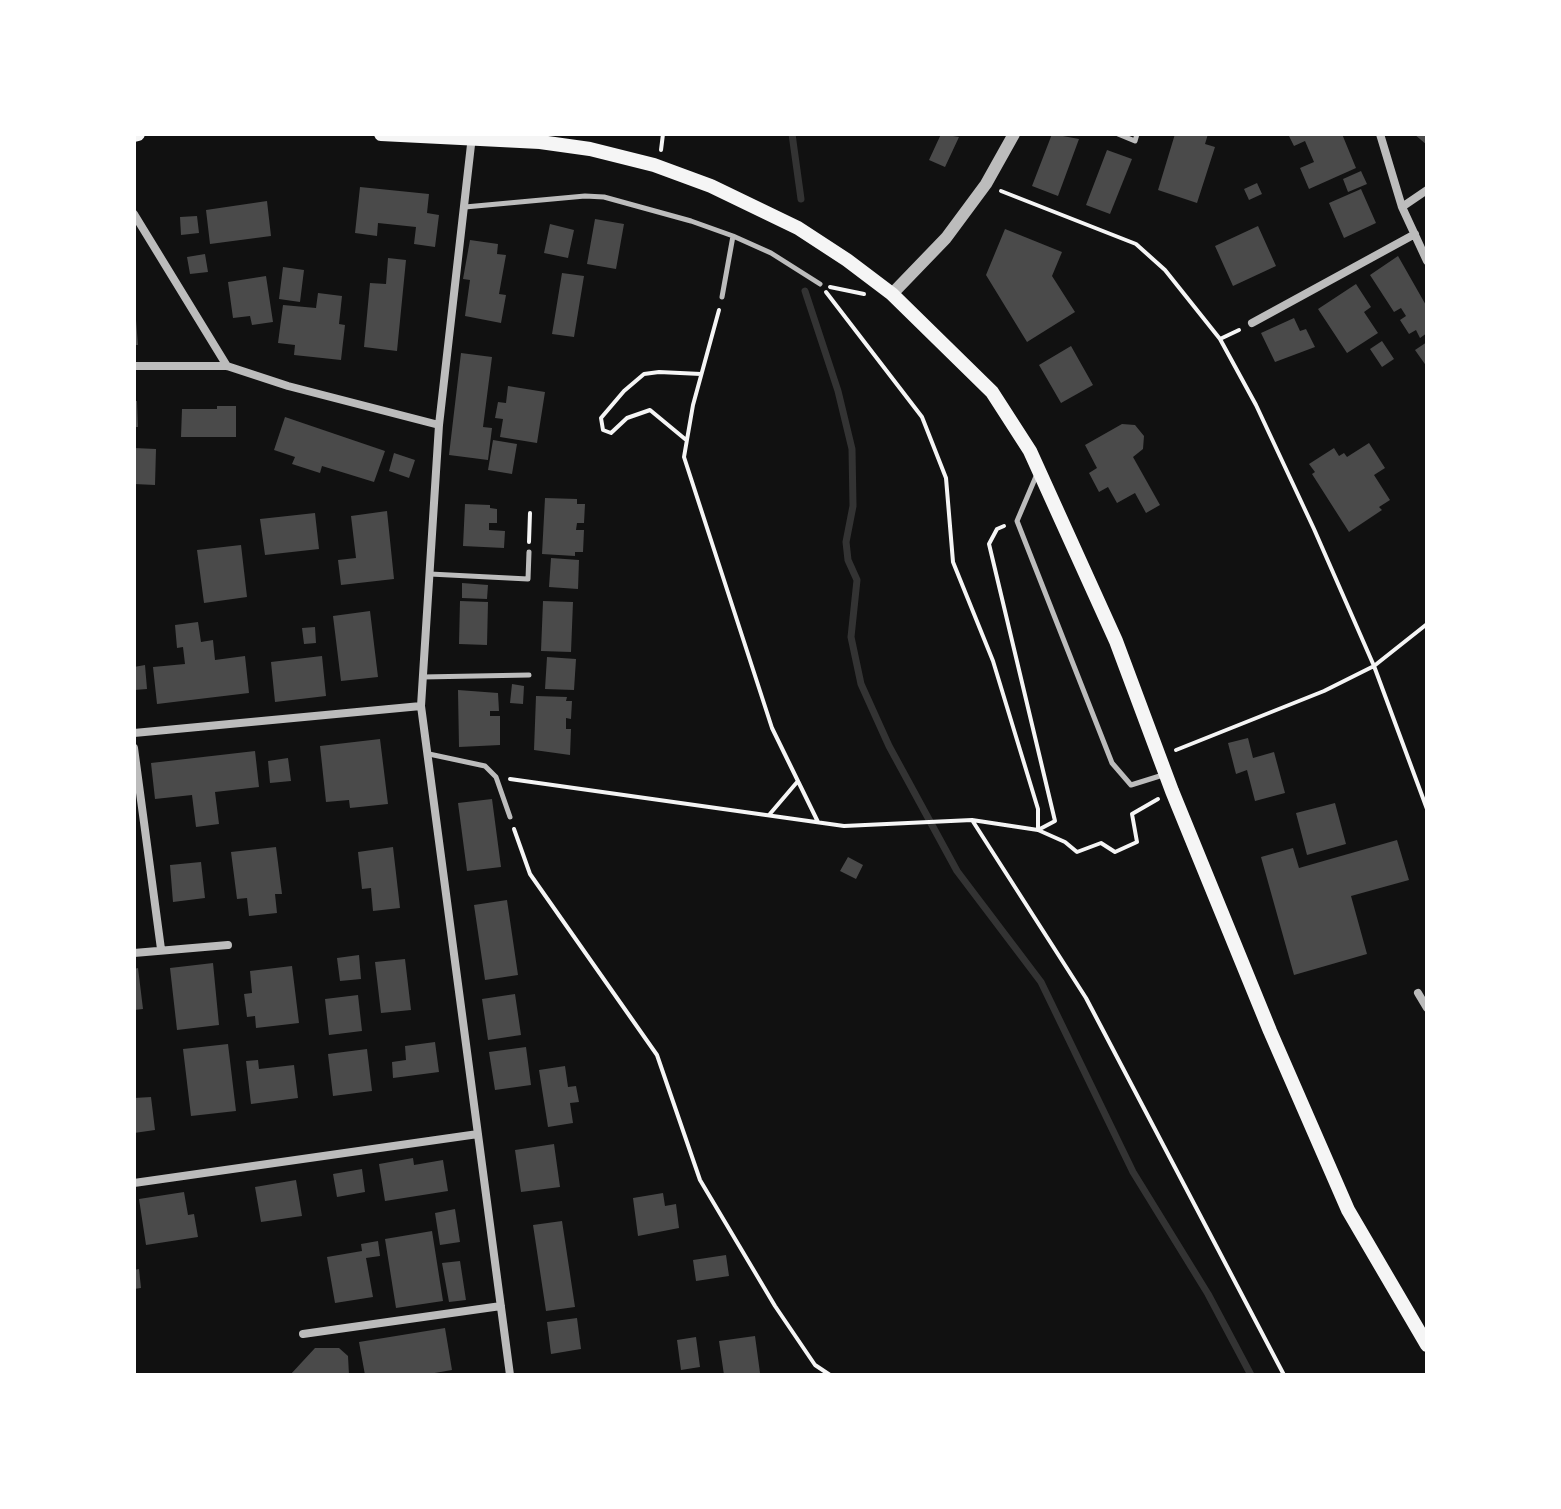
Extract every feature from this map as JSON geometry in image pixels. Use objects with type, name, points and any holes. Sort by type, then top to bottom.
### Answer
[{"type":"main road","points":[[381,134],[472,136],[590,149],[668,170],[711,186],[798,228],[892,294],[992,392],[1030,451],[1116,641],[1172,791],[1270,1031],[1348,1210],[1427,1345]]},
{"type":"street","points":[[892,294],[946,238],[986,184],[1014,134]]},
{"type":"street","points":[[1380,134],[1402,207],[1427,261]]},
{"type":"street","points":[[472,136],[439,425],[421,706],[510,1375]]},
{"type":"street","points":[[1402,207],[1427,190]]},
{"type":"street","points":[[134,214],[227,366]]},
{"type":"street","points":[[1252,323],[1415,234]]},
{"type":"street","points":[[134,366],[227,366],[288,386],[439,425]]},
{"type":"street","points":[[134,733],[421,706]]},
{"type":"street","points":[[134,748],[161,949]]},
{"type":"street","points":[[134,953],[228,945]]},
{"type":"street","points":[[1418,993],[1427,1008]]},
{"type":"street","points":[[134,1183],[478,1134]]},
{"type":"street","points":[[303,1334],[501,1306]]},
{"type":"lane","points":[[1118,134],[1135,141],[1137,134]]},
{"type":"lane","points":[[464,208],[585,196],[604,197],[733,236],[771,253],[820,284]]},
{"type":"lane","points":[[722,297],[733,236]]},
{"type":"lane","points":[[1038,473],[1017,521],[1112,763],[1131,785],[1166,774]]},
{"type":"lane","points":[[429,574],[528,579],[529,552]]},
{"type":"lane","points":[[421,677],[529,675]]},
{"type":"lane","points":[[429,754],[485,766],[496,777],[510,817]]},
{"type":"path","points":[[986,184],[1033,206],[1136,244],[1165,270],[1220,339],[1256,405],[1374,666],[1427,809]]},
{"type":"path","points":[[820,284],[922,417],[932,441],[946,478],[953,562],[993,661],[1038,809],[1038,830]]},
{"type":"path","points":[[722,297],[685,439],[687,474],[772,728],[818,822]]},
{"type":"path","points":[[1220,339],[1252,323]]},
{"type":"path","points":[[685,439],[650,410],[627,418],[611,433],[603,430],[601,418],[624,391],[644,374],[701,374]]},
{"type":"path","points":[[529,552],[530,513]]},
{"type":"path","points":[[1017,521],[997,529],[989,544],[1055,821],[1038,830]]},
{"type":"path","points":[[1159,757],[1324,691],[1374,666],[1427,624]]},
{"type":"path","points":[[496,777],[856,826],[937,819],[972,820],[1038,830],[1065,842],[1077,852],[1101,843],[1115,852],[1137,842],[1132,814],[1172,791]]},
{"type":"path","points":[[769,815],[798,781]]},
{"type":"path","points":[[510,817],[530,874],[657,1055],[700,1180],[775,1306],[815,1365],[830,1375]]},
{"type":"path","points":[[972,820],[1086,998],[1284,1375]]},
{"type":"building","points":[[941,134],[959,137],[945,167],[929,160]]},
{"type":"building","points":[[1052,134],[1079,139],[1058,196],[1032,186]]},
{"type":"building","points":[[1175,134],[1208,134],[1205,144],[1215,147],[1197,203],[1158,190]]},
{"type":"building","points":[[1288,134],[1342,134],[1356,168],[1309,189],[1300,168],[1314,162],[1305,141],[1294,146]]},
{"type":"building","points":[[1414,134],[1427,134],[1427,145]]},
{"type":"building","points":[[1107,150],[1132,159],[1110,214],[1086,205]]},
{"type":"building","points":[[1361,171],[1367,184],[1348,192],[1343,179]]},
{"type":"building","points":[[1257,183],[1262,194],[1249,200],[1244,189]]},
{"type":"building","points":[[360,187],[429,194],[427,213],[439,215],[435,247],[414,244],[416,227],[378,223],[377,236],[355,233]]},
{"type":"building","points":[[1361,189],[1376,223],[1344,238],[1329,203]]},
{"type":"building","points":[[267,201],[271,236],[210,244],[206,210]]},
{"type":"building","points":[[197,216],[199,233],[181,235],[180,217]]},
{"type":"building","points":[[595,219],[624,224],[616,269],[587,264]]},
{"type":"building","points":[[550,224],[574,230],[568,258],[544,253]]},
{"type":"building","points":[[1258,226],[1276,266],[1233,286],[1215,246]]},
{"type":"building","points":[[1005,229],[1062,252],[1052,276],[1075,312],[1027,342],[986,275]]},
{"type":"building","points":[[470,240],[498,244],[497,254],[506,255],[499,294],[506,295],[501,323],[465,316],[470,280],[463,279]]},
{"type":"building","points":[[205,254],[208,272],[190,274],[187,257]]},
{"type":"building","points":[[1398,256],[1427,307],[1427,333],[1420,338],[1416,330],[1409,334],[1400,320],[1406,316],[1401,308],[1394,312],[1370,275]]},
{"type":"building","points":[[388,258],[406,260],[397,351],[364,347],[370,283],[386,284]]},
{"type":"building","points":[[283,267],[304,270],[300,302],[279,299]]},
{"type":"building","points":[[562,273],[584,276],[574,337],[552,334]]},
{"type":"building","points":[[266,276],[273,322],[252,325],[250,316],[233,318],[228,282]]},
{"type":"building","points":[[1356,284],[1371,307],[1364,312],[1378,333],[1347,353],[1318,309]]},
{"type":"building","points":[[318,293],[342,296],[339,324],[345,325],[341,360],[294,355],[295,345],[278,343],[283,305],[316,308]]},
{"type":"building","points":[[1294,318],[1300,331],[1306,329],[1315,347],[1275,362],[1261,333]]},
{"type":"building","points":[[134,321],[138,345],[134,345]]},
{"type":"building","points":[[1382,341],[1394,359],[1382,367],[1370,349]]},
{"type":"building","points":[[1427,342],[1427,367],[1415,350]]},
{"type":"building","points":[[1071,346],[1093,385],[1061,403],[1039,365]]},
{"type":"building","points":[[461,353],[492,357],[483,427],[492,428],[488,460],[449,455]]},
{"type":"building","points":[[508,386],[545,392],[537,443],[500,437],[503,419],[495,418],[498,402],[506,403]]},
{"type":"building","points":[[134,401],[137,401],[138,427],[134,427]]},
{"type":"building","points":[[217,406],[236,406],[236,437],[181,437],[182,409],[217,409]]},
{"type":"building","points":[[285,417],[385,451],[374,482],[322,466],[320,473],[292,464],[295,457],[274,450]]},
{"type":"building","points":[[1122,424],[1135,425],[1144,436],[1143,449],[1133,457],[1160,505],[1146,513],[1135,493],[1117,503],[1108,487],[1099,492],[1089,473],[1097,468],[1085,445]]},
{"type":"building","points":[[493,440],[517,444],[512,474],[488,470]]},
{"type":"building","points":[[1369,443],[1385,468],[1374,475],[1390,500],[1379,507],[1382,510],[1349,532],[1312,474],[1315,472],[1309,464],[1334,448],[1339,456],[1344,453],[1347,457]]},
{"type":"building","points":[[134,448],[156,449],[155,485],[134,484]]},
{"type":"building","points":[[394,453],[415,460],[409,478],[389,471]]},
{"type":"building","points":[[545,498],[577,499],[577,504],[585,504],[584,523],[577,523],[576,530],[584,530],[583,552],[575,552],[575,556],[542,554]]},
{"type":"building","points":[[465,504],[490,505],[490,508],[497,509],[497,523],[489,523],[489,530],[505,531],[504,548],[463,546]]},
{"type":"building","points":[[387,511],[394,579],[341,585],[338,560],[356,558],[351,516]]},
{"type":"building","points":[[315,513],[319,549],[265,555],[260,519]]},
{"type":"building","points":[[241,545],[247,597],[204,603],[197,550]]},
{"type":"building","points":[[551,558],[579,560],[578,589],[549,587]]},
{"type":"building","points":[[462,583],[488,585],[487,599],[462,598]]},
{"type":"building","points":[[460,601],[488,602],[487,645],[459,644]]},
{"type":"building","points":[[543,601],[573,602],[571,652],[541,651]]},
{"type":"building","points":[[370,611],[378,677],[341,681],[333,616]]},
{"type":"building","points":[[198,622],[201,642],[213,640],[215,660],[245,656],[249,693],[157,704],[153,667],[185,664],[183,647],[177,648],[175,625]]},
{"type":"building","points":[[315,627],[316,643],[304,644],[302,628]]},
{"type":"building","points":[[322,656],[326,696],[275,702],[271,662]]},
{"type":"building","points":[[547,657],[576,659],[574,690],[545,689]]},
{"type":"building","points":[[145,665],[147,689],[134,690],[134,667]]},
{"type":"building","points":[[512,684],[524,686],[523,704],[510,703]]},
{"type":"building","points":[[458,690],[498,693],[499,711],[490,711],[490,716],[500,716],[500,745],[459,747]]},
{"type":"building","points":[[536,696],[567,697],[566,701],[572,701],[571,719],[566,718],[566,729],[571,729],[570,755],[534,750]]},
{"type":"building","points":[[1248,738],[1253,758],[1274,752],[1285,793],[1255,801],[1247,770],[1236,774],[1228,743]]},
{"type":"building","points":[[380,739],[388,804],[350,808],[349,800],[326,802],[320,746]]},
{"type":"building","points":[[255,751],[259,787],[215,792],[219,824],[196,827],[192,795],[155,799],[151,763]]},
{"type":"building","points":[[288,758],[291,781],[270,783],[268,761]]},
{"type":"building","points":[[492,799],[501,867],[467,871],[458,803]]},
{"type":"building","points":[[1335,803],[1346,844],[1307,855],[1296,813]]},
{"type":"building","points":[[1397,840],[1409,880],[1351,896],[1367,954],[1294,975],[1261,857],[1293,848],[1299,868]]},
{"type":"building","points":[[276,847],[282,894],[275,894],[277,913],[249,916],[247,898],[237,899],[231,852]]},
{"type":"building","points":[[393,847],[400,908],[373,911],[371,888],[362,889],[358,852]]},
{"type":"building","points":[[848,857],[863,865],[856,879],[840,871]]},
{"type":"building","points":[[201,862],[205,898],[173,902],[170,865]]},
{"type":"building","points":[[507,900],[518,975],[485,980],[474,905]]},
{"type":"building","points":[[359,955],[361,979],[340,981],[337,958]]},
{"type":"building","points":[[405,959],[411,1010],[381,1013],[375,962]]},
{"type":"building","points":[[213,963],[219,1025],[177,1030],[170,968]]},
{"type":"building","points":[[292,966],[299,1023],[256,1028],[255,1016],[247,1017],[244,994],[252,993],[250,971]]},
{"type":"building","points":[[138,968],[143,1009],[134,1010],[134,969]]},
{"type":"building","points":[[515,994],[521,1035],[488,1040],[482,999]]},
{"type":"building","points":[[358,995],[362,1031],[329,1035],[325,999]]},
{"type":"building","points":[[435,1042],[439,1072],[393,1078],[392,1062],[406,1060],[405,1046]]},
{"type":"building","points":[[228,1044],[236,1111],[191,1116],[183,1049]]},
{"type":"building","points":[[526,1047],[531,1085],[495,1090],[489,1052]]},
{"type":"building","points":[[367,1049],[372,1091],[333,1096],[328,1054]]},
{"type":"building","points":[[258,1060],[259,1069],[294,1065],[298,1098],[251,1104],[246,1061]]},
{"type":"building","points":[[565,1066],[568,1087],[576,1086],[579,1102],[570,1103],[573,1123],[548,1127],[539,1070]]},
{"type":"building","points":[[151,1097],[155,1130],[134,1133],[134,1098]]},
{"type":"building","points":[[554,1144],[560,1187],[521,1192],[515,1150]]},
{"type":"building","points":[[413,1158],[414,1165],[443,1160],[448,1191],[385,1201],[379,1164]]},
{"type":"building","points":[[362,1169],[365,1192],[337,1197],[333,1174]]},
{"type":"building","points":[[296,1180],[302,1216],[261,1222],[255,1187]]},
{"type":"building","points":[[184,1192],[188,1215],[194,1214],[198,1237],[146,1245],[139,1199]]},
{"type":"building","points":[[663,1193],[665,1206],[676,1204],[679,1228],[638,1236],[633,1198]]},
{"type":"building","points":[[455,1209],[460,1242],[440,1245],[435,1213]]},
{"type":"building","points":[[562,1221],[575,1307],[546,1311],[533,1225]]},
{"type":"building","points":[[432,1231],[443,1301],[396,1308],[385,1239]]},
{"type":"building","points":[[378,1241],[380,1256],[366,1258],[373,1297],[335,1303],[327,1257],[362,1251],[361,1244]]},
{"type":"building","points":[[726,1255],[729,1276],[696,1281],[693,1260]]},
{"type":"building","points":[[460,1261],[466,1300],[449,1302],[442,1263]]},
{"type":"building","points":[[139,1269],[141,1288],[134,1289],[134,1270]]},
{"type":"building","points":[[577,1318],[581,1349],[551,1354],[547,1322]]},
{"type":"building","points":[[445,1328],[452,1370],[423,1375],[365,1375],[359,1342]]},
{"type":"building","points":[[755,1336],[760,1373],[724,1375],[719,1341]]},
{"type":"building","points":[[696,1337],[700,1367],[681,1370],[677,1340]]},
{"type":"building","points":[[315,1348],[339,1348],[348,1356],[349,1375],[290,1375]]},
{"type":"waterway","points":[[792,134],[801,199]]},
{"type":"waterway","points":[[805,291],[838,391],[852,449],[853,506],[846,542],[848,560],[857,580],[851,637],[861,684],[889,746],[957,871],[1041,982],[1133,1172],[1208,1294],[1251,1375]]}]
